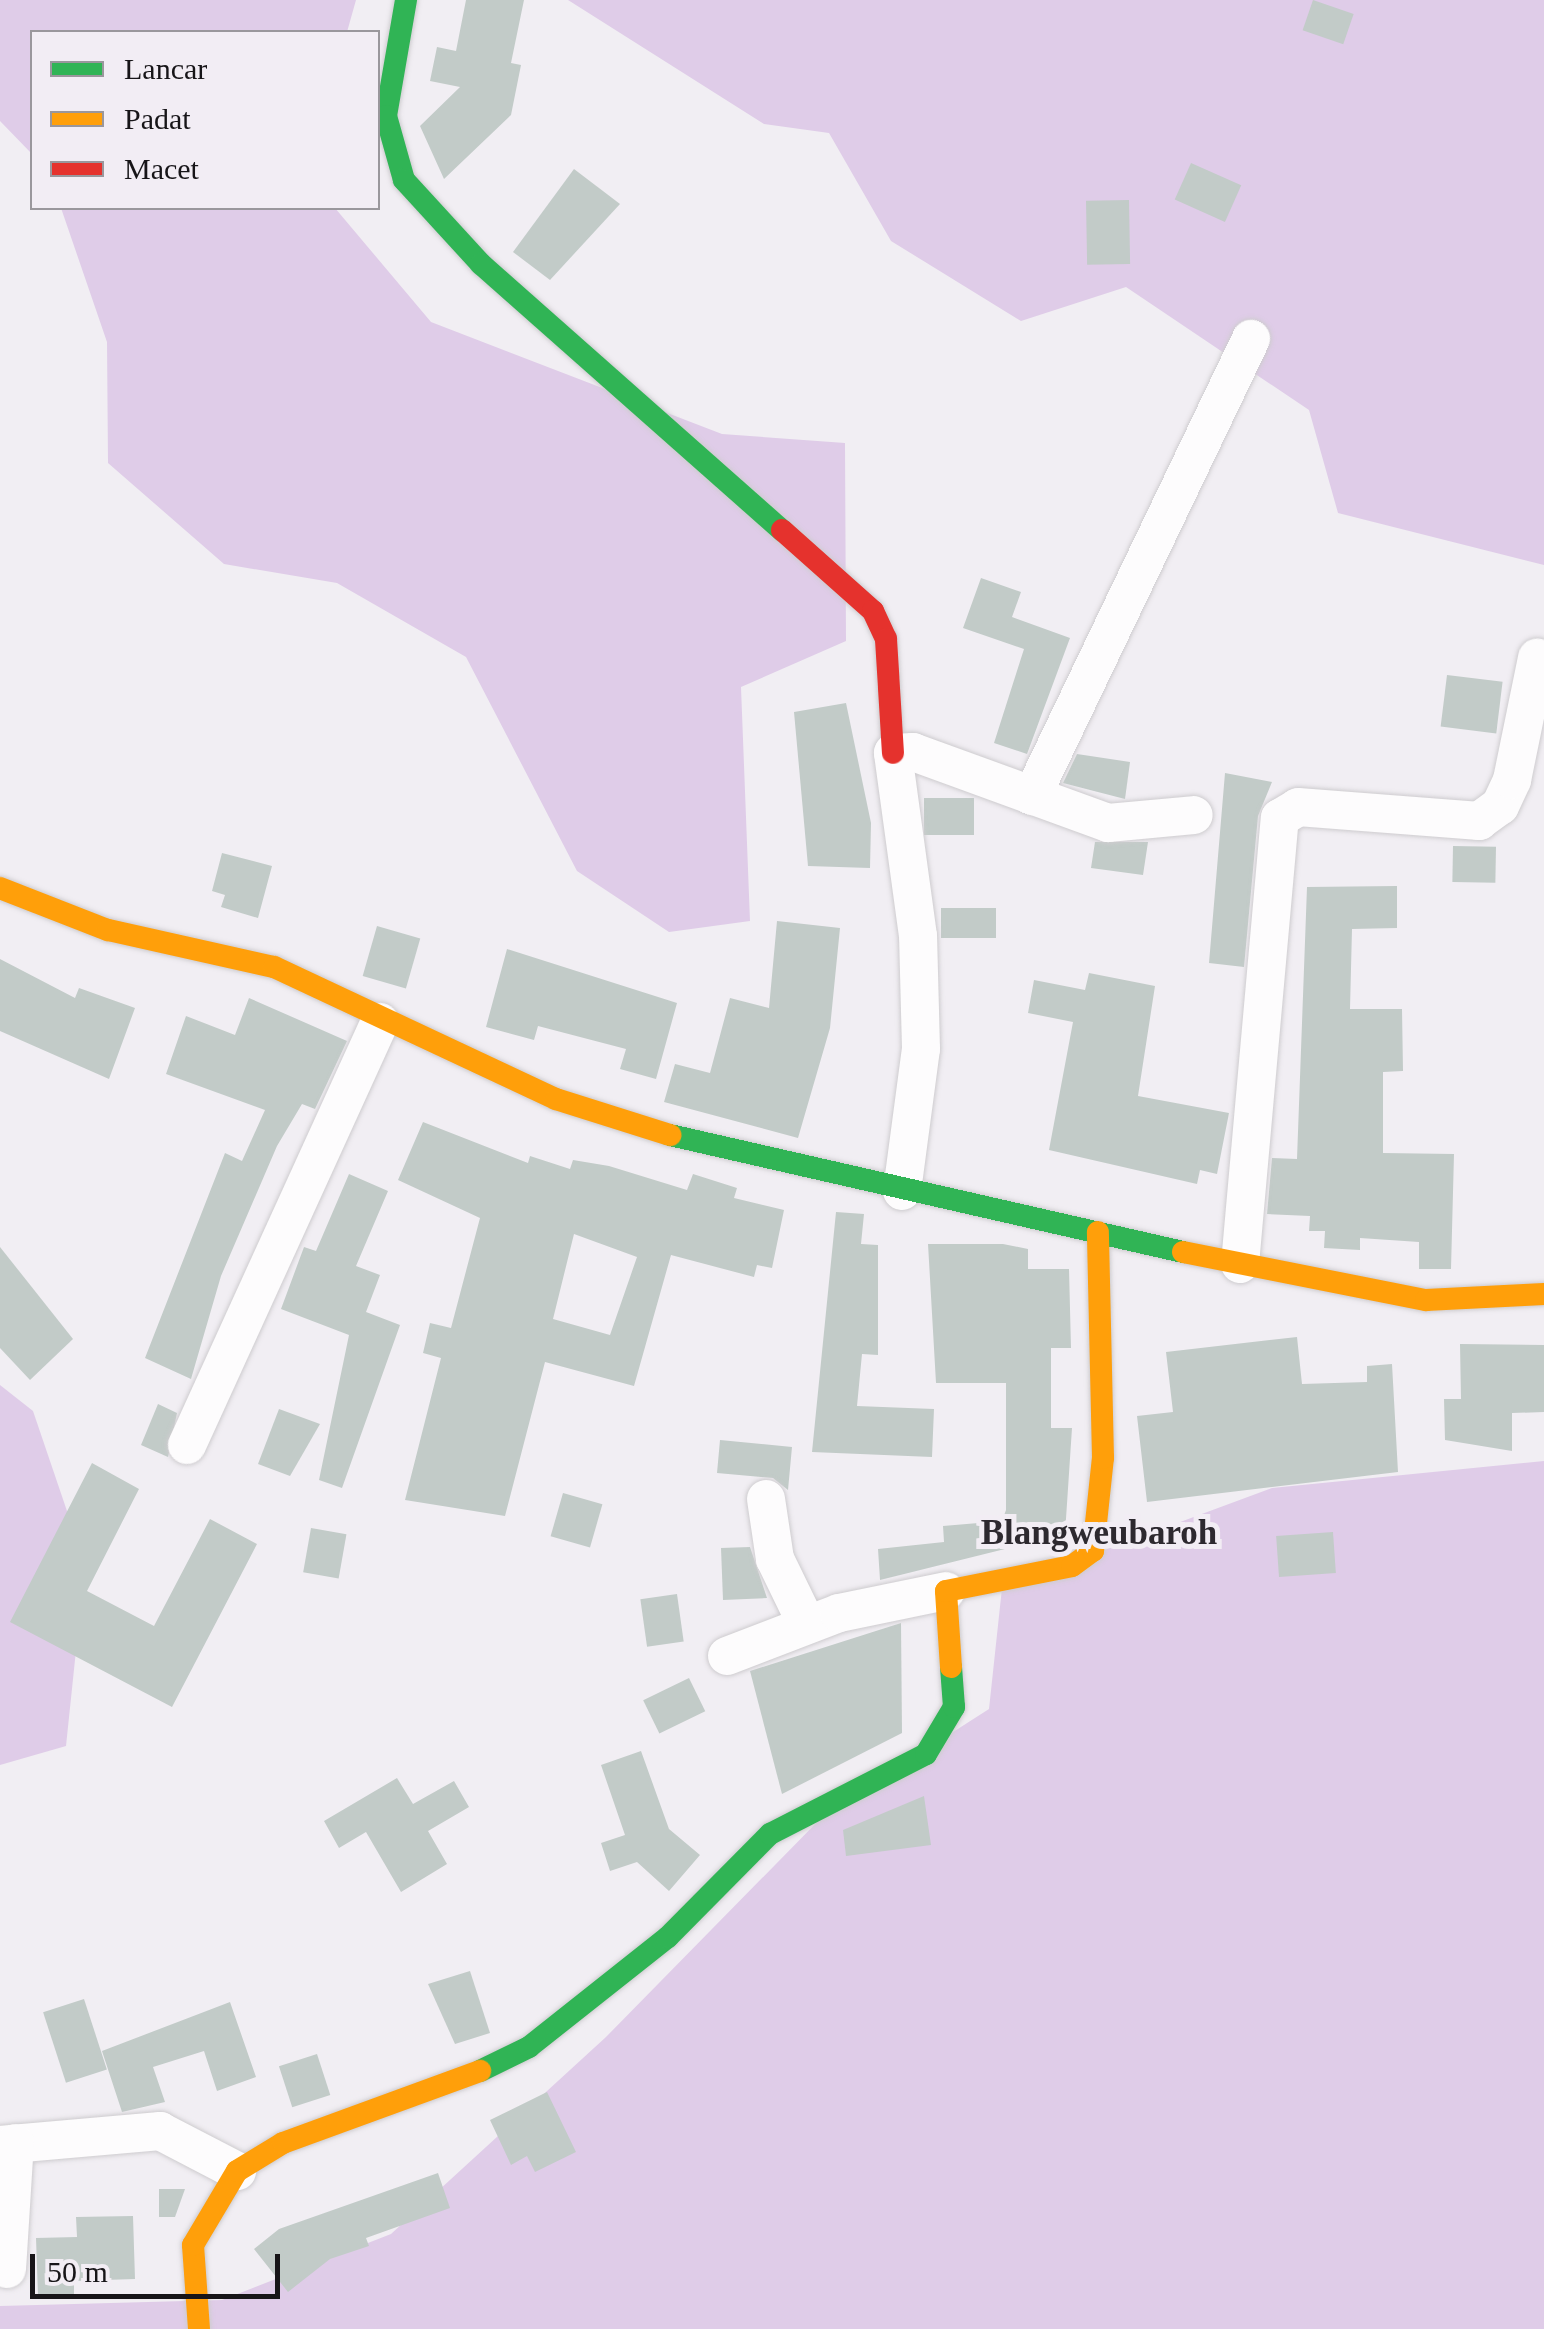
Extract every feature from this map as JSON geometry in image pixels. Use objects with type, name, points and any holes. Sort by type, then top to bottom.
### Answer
[{"type":"street","points":[[406,0],[386,116],[404,180],[481,264],[873,612],[886,638],[893,754],[918,936],[921,1049],[902,1191]]},
{"type":"street","points":[[1032,796],[1251,339]]},
{"type":"street","points":[[1240,1264],[1280,818],[1298,807],[1479,821],[1500,806],[1512,780],[1537,658]]},
{"type":"street","points":[[893,754],[1108,823],[1194,815]]},
{"type":"street","points":[[3,898],[108,930],[274,967],[380,1022],[658,1132],[902,1191],[1426,1300],[1544,1294]]},
{"type":"street","points":[[188,1445],[380,1022]]},
{"type":"street","points":[[727,1656],[807,1625],[1072,1566],[1093,1551],[1103,1458],[1098,1232]]},
{"type":"street","points":[[766,1499],[775,1559],[807,1625]]},
{"type":"street","points":[[199,2329],[193,2246],[237,2171],[283,2143],[447,2088],[529,2047],[668,1937],[770,1834],[926,1754],[954,1707],[946,1591]]},
{"type":"street","points":[[7,2269],[8,2144],[160,2131],[237,2171]]},
{"type":"shaded area","points":[[0,0],[356,0],[348,30],[30,30],[30,152],[0,121]]},
{"type":"shaded area","points":[[568,0],[1544,0],[1544,565],[1338,513],[1309,410],[1126,287],[1021,321],[891,241],[829,133],[764,124]]},
{"type":"shaded area","points":[[62,210],[337,210],[431,322],[722,434],[845,443],[846,641],[741,687],[750,921],[669,932],[577,871],[466,657],[337,583],[224,564],[108,463],[107,342]]},
{"type":"shaded area","points":[[0,1385],[33,1411],[85,1564],[66,1746],[0,1765]]},
{"type":"shaded area","points":[[1544,1461],[1544,2329],[0,2329],[0,2306],[222,2300],[391,2234],[606,2037],[825,1814],[989,1709],[1002,1588],[1272,1488]]},
{"type":"building","points":[[466,0],[524,0],[511,63],[521,65],[511,115],[444,179],[420,126],[460,87],[430,81],[437,47],[456,51]]},
{"type":"building","points":[[1313,0],[1354,14],[1343,44],[1303,30]]},
{"type":"building","points":[[1191,163],[1241,185],[1225,222],[1175,200]]},
{"type":"building","points":[[574,169],[620,204],[550,280],[513,252]]},
{"type":"building","points":[[1129,200],[1130,264],[1087,265],[1086,201]]},
{"type":"building","points":[[981,578],[1021,592],[1012,617],[1070,638],[1027,754],[994,743],[1024,649],[963,628]]},
{"type":"building","points":[[1447,675],[1503,682],[1496,733],[1441,727]]},
{"type":"building","points":[[846,703],[871,823],[870,868],[808,866],[794,712]]},
{"type":"building","points":[[1077,754],[1130,762],[1125,799],[1063,783]]},
{"type":"building","points":[[1225,773],[1272,782],[1258,816],[1244,967],[1209,963]]},
{"type":"building","points":[[924,798],[974,798],[974,835],[924,835]]},
{"type":"building","points":[[1095,842],[1148,842],[1143,875],[1091,868]]},
{"type":"building","points":[[1453,846],[1496,847],[1495,883],[1452,882]]},
{"type":"building","points":[[222,853],[272,866],[258,918],[221,907],[225,895],[212,891]]},
{"type":"building","points":[[1397,886],[1397,928],[1352,929],[1350,1009],[1402,1009],[1403,1071],[1383,1072],[1383,1153],[1454,1154],[1451,1269],[1419,1269],[1419,1242],[1360,1238],[1360,1250],[1324,1248],[1325,1231],[1309,1231],[1310,1216],[1267,1214],[1272,1158],[1297,1159],[1307,887]]},
{"type":"building","points":[[941,908],[996,908],[996,938],[941,938]]},
{"type":"building","points":[[777,921],[840,928],[830,1028],[798,1138],[664,1102],[675,1064],[710,1073],[730,998],[769,1008]]},
{"type":"building","points":[[377,926],[420,938],[406,988],[363,976]]},
{"type":"building","points":[[507,949],[677,1003],[656,1079],[620,1069],[626,1049],[538,1026],[534,1040],[486,1027]]},
{"type":"building","points":[[0,959],[75,998],[79,988],[135,1008],[109,1079],[0,1031]]},
{"type":"building","points":[[1089,973],[1155,986],[1138,1096],[1229,1113],[1217,1174],[1200,1170],[1197,1184],[1049,1150],[1073,1022],[1028,1013],[1034,980],[1085,990]]},
{"type":"building","points":[[249,998],[347,1041],[315,1109],[302,1104],[277,1146],[221,1276],[191,1379],[145,1358],[225,1153],[242,1161],[265,1110],[166,1074],[186,1016],[235,1035]]},
{"type":"building","points":[[423,1122],[528,1163],[530,1156],[570,1169],[573,1160],[609,1166],[687,1190],[693,1174],[737,1188],[734,1198],[784,1210],[772,1268],[757,1265],[754,1277],[671,1255],[634,1386],[545,1362],[505,1516],[405,1500],[441,1358],[423,1353],[430,1323],[451,1328],[480,1218],[398,1180]],"holes":[[[574,1234],[637,1257],[610,1335],[553,1319]]]},
{"type":"building","points":[[349,1174],[388,1191],[356,1266],[380,1275],[366,1312],[400,1325],[342,1488],[319,1480],[349,1335],[281,1309],[304,1247],[316,1251]]},
{"type":"building","points":[[836,1212],[864,1214],[861,1244],[878,1245],[878,1355],[862,1354],[857,1406],[934,1409],[932,1457],[812,1452]]},
{"type":"building","points":[[928,1244],[1003,1244],[1028,1249],[1028,1269],[1069,1269],[1071,1348],[1051,1348],[1051,1428],[1072,1428],[1065,1534],[880,1580],[878,1549],[944,1542],[943,1526],[1002,1521],[1006,1510],[1006,1383],[936,1383]]},
{"type":"building","points":[[0,1247],[73,1339],[30,1380],[0,1348]]},
{"type":"building","points":[[1297,1337],[1302,1384],[1367,1382],[1367,1366],[1392,1364],[1398,1472],[1147,1502],[1137,1416],[1173,1412],[1166,1352]]},
{"type":"building","points":[[1460,1344],[1544,1345],[1544,1412],[1512,1413],[1512,1451],[1445,1440],[1444,1399],[1461,1399]]},
{"type":"building","points":[[158,1404],[177,1413],[168,1457],[141,1445]]},
{"type":"building","points":[[279,1409],[320,1424],[290,1476],[258,1464]]},
{"type":"building","points":[[720,1440],[792,1447],[788,1490],[773,1478],[717,1473]]},
{"type":"building","points":[[92,1463],[139,1489],[87,1591],[154,1626],[210,1519],[257,1544],[172,1707],[10,1622]]},
{"type":"building","points":[[563,1493],[602,1504],[590,1548],[551,1536]]},
{"type":"building","points":[[311,1528],[346,1534],[339,1579],[303,1572]]},
{"type":"building","points":[[1333,1532],[1336,1573],[1279,1577],[1276,1536]]},
{"type":"building","points":[[750,1547],[767,1598],[723,1600],[721,1548]]},
{"type":"building","points":[[677,1594],[684,1642],[647,1647],[640,1599]]},
{"type":"building","points":[[901,1623],[902,1733],[782,1794],[750,1671]]},
{"type":"building","points":[[689,1678],[705,1711],[659,1734],[643,1700]]},
{"type":"building","points":[[641,1751],[669,1829],[700,1855],[669,1891],[637,1862],[610,1871],[601,1843],[625,1835],[601,1765]]},
{"type":"building","points":[[397,1778],[413,1804],[454,1781],[469,1807],[428,1831],[447,1864],[401,1892],[366,1832],[339,1848],[324,1821]]},
{"type":"building","points":[[924,1796],[931,1845],[846,1856],[843,1830]]},
{"type":"building","points":[[470,1971],[490,2033],[455,2044],[428,1984]]},
{"type":"building","points":[[84,1999],[107,2069],[66,2083],[43,2012]]},
{"type":"building","points":[[230,2002],[256,2077],[217,2091],[204,2051],[153,2067],[165,2102],[122,2112],[102,2051]]},
{"type":"building","points":[[317,2054],[330,2095],[292,2107],[279,2066]]},
{"type":"building","points":[[547,2092],[576,2152],[535,2172],[527,2156],[511,2165],[490,2120]]},
{"type":"building","points":[[438,2173],[450,2208],[366,2238],[369,2246],[330,2259],[288,2292],[254,2249],[279,2229]]},
{"type":"building","points":[[159,2189],[185,2189],[175,2217],[159,2217]]},
{"type":"building","points":[[133,2216],[135,2279],[74,2281],[74,2295],[38,2296],[36,2238],[77,2237],[76,2217]]},
{"type":"traffic: fast","points":[[406,0],[386,116],[404,180],[481,264],[782,530]]},
{"type":"traffic: fast","points":[[670,1135],[1183,1252]]},
{"type":"traffic: fast","points":[[480,2071],[529,2047],[668,1937],[770,1834],[926,1754],[954,1707],[951,1667]]},
{"type":"traffic: slow","points":[[0,888],[108,930],[274,967],[556,1099],[670,1135]]},
{"type":"traffic: slow","points":[[951,1667],[946,1591],[1072,1566],[1093,1551],[1103,1458],[1098,1232]]},
{"type":"traffic: slow","points":[[1183,1252],[1426,1300],[1544,1294]]},
{"type":"traffic: slow","points":[[199,2329],[193,2245],[237,2171],[283,2143],[480,2071]]},
{"type":"traffic: jam","points":[[782,530],[873,611],[886,639],[893,753]]},
{"type":"district","name":"Blangweubaroh","points":[[1099,1533]]}]
